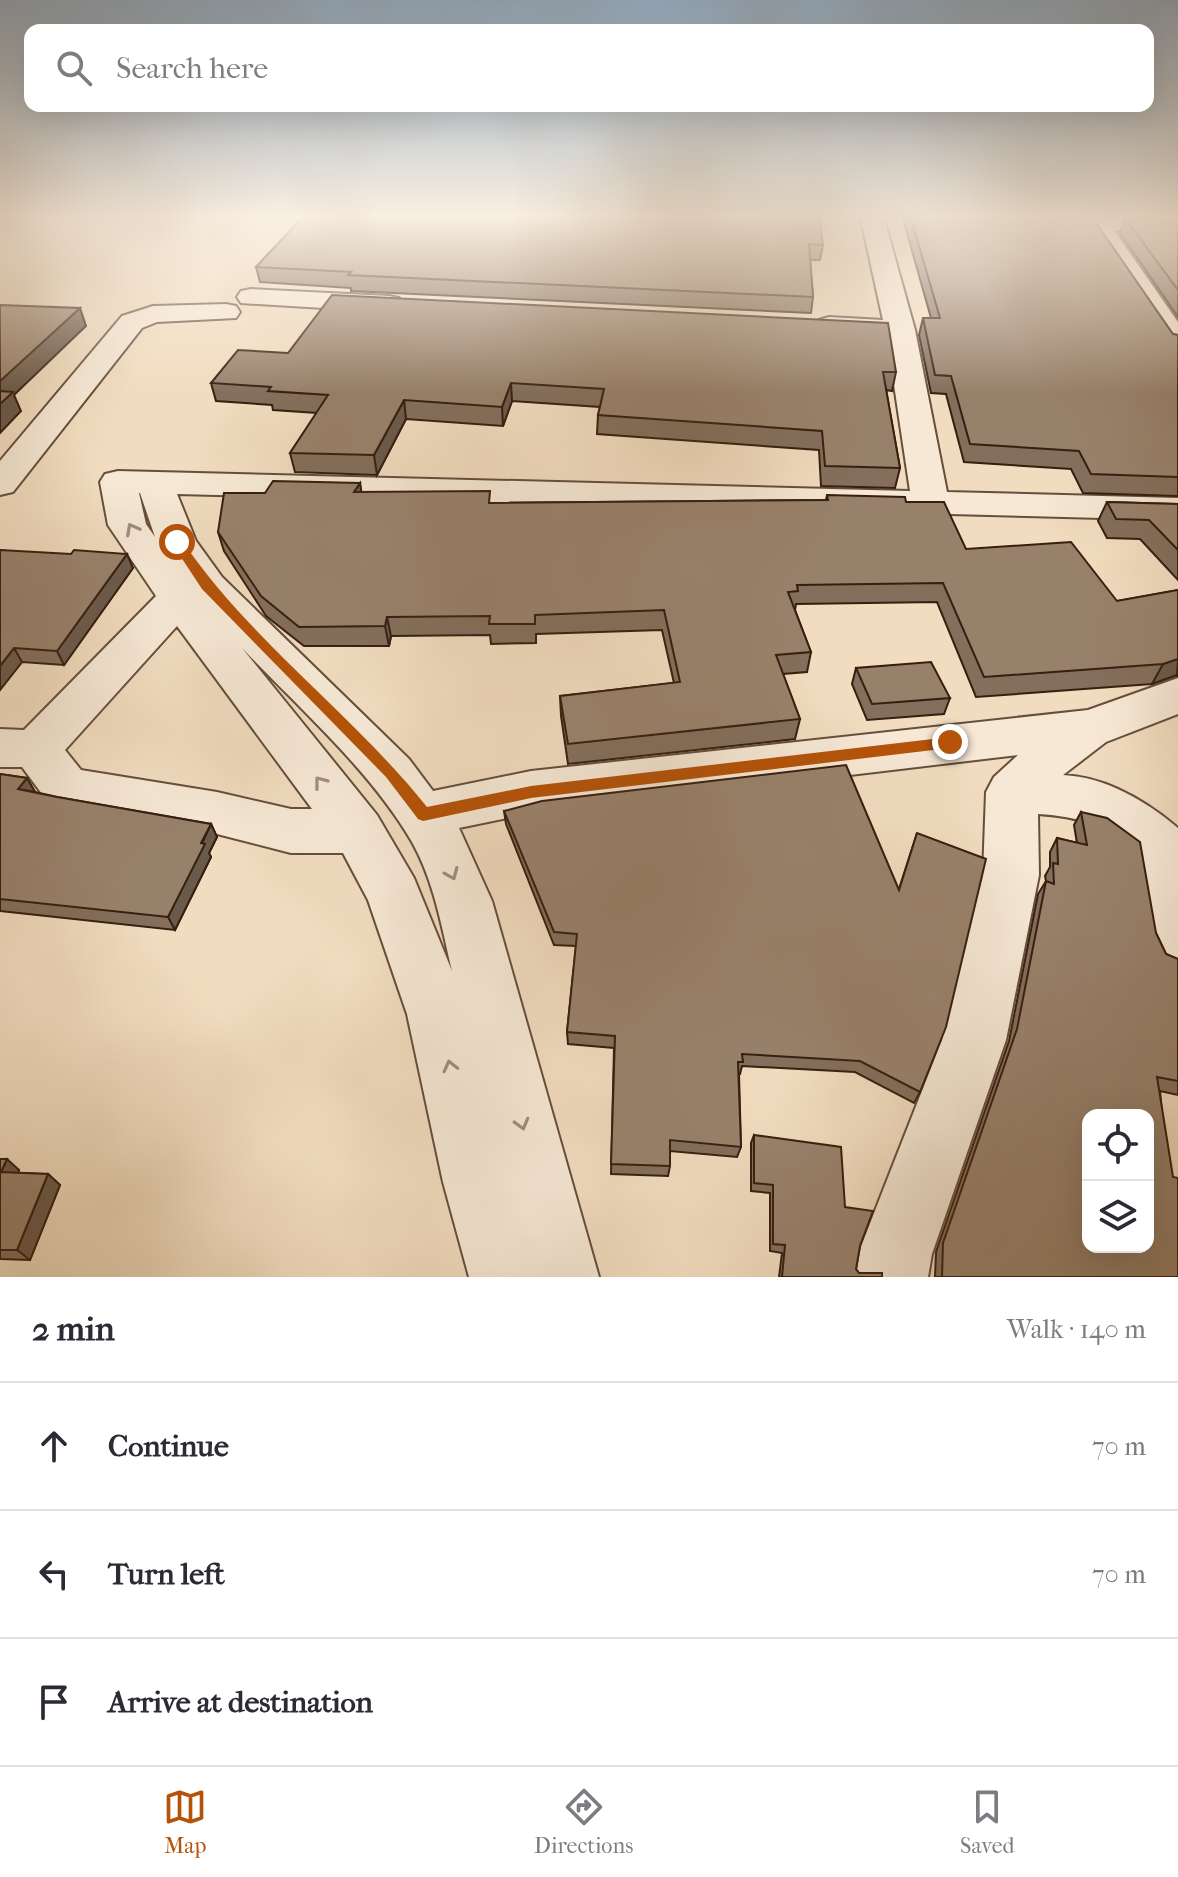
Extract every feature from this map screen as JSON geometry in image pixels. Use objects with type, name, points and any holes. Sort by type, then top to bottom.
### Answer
[{"type":"street","points":[[886,275],[900,330],[931,504]]},
{"type":"street","points":[[1132,275],[1178,343]]},
{"type":"street","points":[[0,484],[132,322],[153,314],[239,305],[410,305]]},
{"type":"street","points":[[805,325],[900,330]]},
{"type":"street","points":[[136,483],[1178,509]]},
{"type":"street","points":[[136,483],[127,525],[179,598],[358,831],[394,895],[438,1014],[478,1182],[506,1277]]},
{"type":"street","points":[[136,483],[207,586],[391,773],[423,814],[464,901],[562,1277]]},
{"type":"street","points":[[179,598],[18,748],[66,788],[217,813],[291,831],[358,831]]},
{"type":"street","points":[[891,1277],[895,1254],[974,1040],[1011,875],[1012,792],[1042,763],[1092,728],[1178,695]]},
{"type":"street","points":[[423,814],[531,792],[1092,728]]},
{"type":"street","points":[[1012,792],[1075,796],[1158,827],[1178,945]]},
{"type":"building","points":[[348,275],[811,275],[813,297]]},
{"type":"building","points":[[927,275],[1132,275],[1173,334],[1178,335],[1178,477],[1091,474],[1079,451],[970,444],[951,376],[935,375],[923,318],[940,318]]},
{"type":"building","points":[[1167,275],[1178,275],[1178,290]]},
{"type":"building","points":[[332,295],[888,323],[896,372],[883,372],[900,468],[825,466],[822,431],[598,415],[604,389],[511,383],[502,407],[404,400],[374,455],[290,453],[328,395],[211,383],[238,350],[288,353]]},
{"type":"building","points":[[0,305],[80,308],[0,381]]},
{"type":"building","points":[[0,391],[13,392],[0,404]]},
{"type":"building","points":[[273,481],[360,483],[354,492],[490,491],[489,503],[828,500],[827,495],[905,497],[906,502],[944,502],[966,549],[1071,542],[1117,601],[1178,590],[1178,659],[1163,664],[984,677],[943,583],[797,585],[798,591],[788,592],[811,652],[776,655],[800,719],[568,744],[560,696],[680,682],[664,610],[535,615],[535,624],[489,624],[490,616],[387,617],[385,626],[299,627],[261,596],[218,532],[224,493],[265,493]]},
{"type":"building","points":[[1107,502],[1178,504],[1178,550],[1149,520],[1116,519]]},
{"type":"building","points":[[0,550],[127,554],[57,651],[14,648],[0,666]]},
{"type":"building","points":[[931,662],[950,698],[872,704],[856,668]]},
{"type":"building","points":[[846,765],[899,890],[917,833],[986,859],[946,1027],[920,1092],[860,1061],[742,1054],[743,1062],[738,1062],[741,1147],[670,1140],[670,1166],[611,1164],[615,1036],[567,1032],[577,934],[554,932],[504,811],[542,801]]},
{"type":"building","points":[[0,774],[27,778],[18,789],[211,824],[201,843],[205,844],[168,917],[0,899]]},
{"type":"building","points":[[1081,812],[1107,818],[1140,842],[1156,933],[1166,954],[1178,959],[1178,1081],[1157,1077],[1173,1177],[1178,1178],[1178,1277],[942,1277],[943,1243],[1017,1029],[1046,881],[1054,884],[1053,863],[1058,864],[1057,838],[1087,845]]},
{"type":"building","points":[[754,1135],[841,1147],[845,1207],[873,1211],[860,1246],[856,1269],[859,1273],[882,1273],[882,1277],[782,1277],[785,1245],[773,1244],[773,1185],[754,1183]]},
{"type":"building","points":[[0,1159],[7,1159],[1,1172],[48,1174],[17,1250],[0,1250]]},
{"type":"route","points":[[177,542],[207,586],[391,773],[423,814],[531,792],[950,742]]}]
